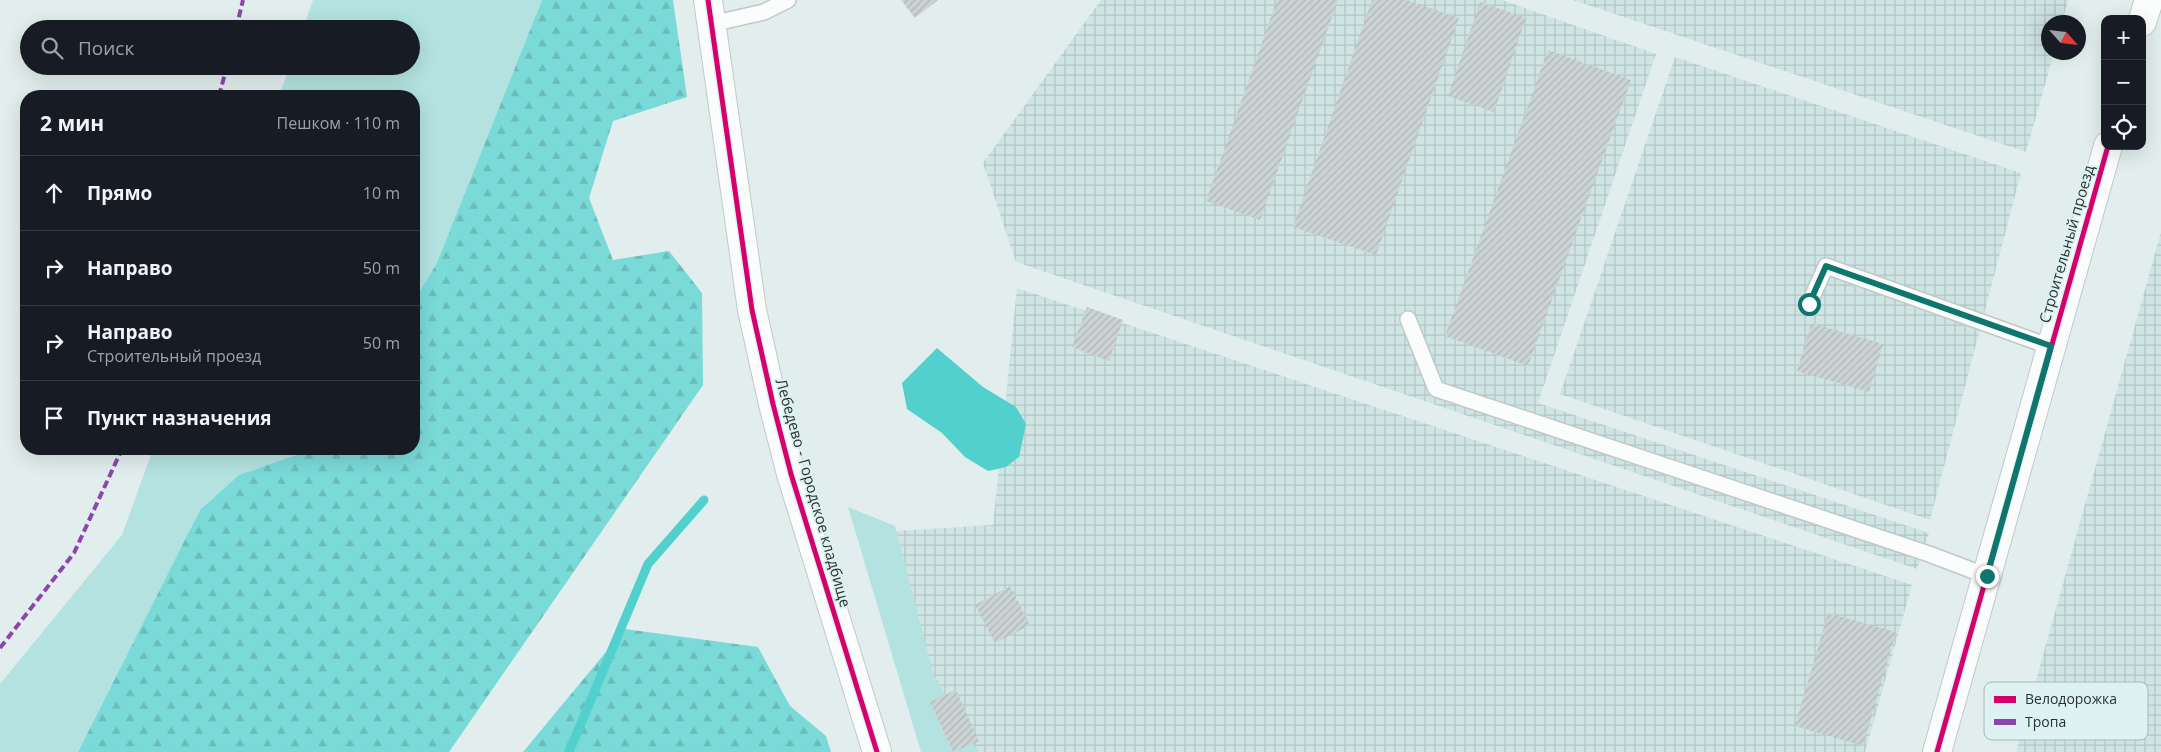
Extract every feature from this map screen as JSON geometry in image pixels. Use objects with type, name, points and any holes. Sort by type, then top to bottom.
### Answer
[{"type":"street","points":[[2144,15],[2148,0]]},
{"type":"street","name":"Лебедево - Городское кладбище","points":[[710,12],[752,310],[772,404],[791,474],[877,752]]},
{"type":"street","name":"Строительный проезд","points":[[1938,752],[2107,150]]},
{"type":"lane","points":[[710,12],[764,12],[788,0]]},
{"type":"lane","points":[[1809,304],[1826,266],[2051,346]]},
{"type":"lane","points":[[1408,319],[1436,390],[1929,554],[1987,576]]},
{"type":"shaded area","points":[[313,0],[542,0],[437,264],[420,291],[420,90],[281,90],[287,75],[420,75],[420,20],[306,20]]},
{"type":"shaded area","points":[[1101,0],[1502,0],[1656,54],[1538,403],[1929,533],[1917,569],[1016,262],[983,163]]},
{"type":"shaded area","points":[[1573,0],[2068,0],[2064,15],[2041,15],[2041,60],[2052,60],[2026,152]]},
{"type":"shaded area","points":[[1675,57],[2021,173],[1930,520],[1560,394]]},
{"type":"shaded area","points":[[2161,232],[2161,752],[2016,752],[2019,740],[2148,740],[2148,682],[2036,682]]},
{"type":"shaded area","points":[[1017,288],[1912,585],[1865,752],[942,752],[879,532],[993,525]]},
{"type":"shaded area","points":[[937,348],[983,387],[1016,407],[1026,424],[1019,457],[1006,467],[988,471],[965,457],[942,433],[907,409],[902,383]]},
{"type":"shaded area","points":[[151,455],[296,455],[239,475],[200,510],[78,752],[0,752],[0,684],[122,535]]},
{"type":"shaded area","points":[[848,507],[895,526],[933,673],[979,752],[921,752]]},
{"type":"green space","points":[[542,0],[673,0],[687,97],[613,121],[589,198],[613,260],[669,251],[702,293],[703,385],[449,752],[78,752],[200,510],[239,475],[296,455],[420,455],[420,291],[437,263]]},
{"type":"green space","points":[[625,629],[758,647],[790,706],[826,736],[831,752],[523,752]]},
{"type":"building","points":[[901,0],[938,0],[915,18]]},
{"type":"building","points":[[1277,0],[1338,0],[1260,220],[1206,201]]},
{"type":"building","points":[[1372,0],[1407,0],[1459,18],[1376,255],[1293,227]]},
{"type":"building","points":[[1480,2],[1526,18],[1494,112],[1448,96]]},
{"type":"building","points":[[1548,50],[1631,80],[1528,366],[1445,336]]},
{"type":"building","points":[[1087,307],[1123,320],[1109,361],[1072,347]]},
{"type":"building","points":[[1811,323],[1883,344],[1869,392],[1797,371]]},
{"type":"building","points":[[1010,586],[1030,625],[995,643],[975,605]]},
{"type":"building","points":[[1828,613],[1896,632],[1863,746],[1795,726]]},
{"type":"building","points":[[956,690],[979,741],[953,752],[930,702]]},
{"type":"waterway","points":[[569,752],[648,564],[704,500]]},
{"type":"marked path","points":[[238,20],[243,0]]},
{"type":"marked path","points":[[221,90],[225,75]]},
{"type":"marked path","points":[[0,648],[74,553],[119,455]]},
{"type":"cycle path","points":[[708,0],[752,310],[773,404],[791,474],[877,752]]},
{"type":"cycle path","points":[[1937,752],[2107,150]]},
{"type":"route","points":[[1809,304],[1826,266],[2051,346],[1987,576]]}]
